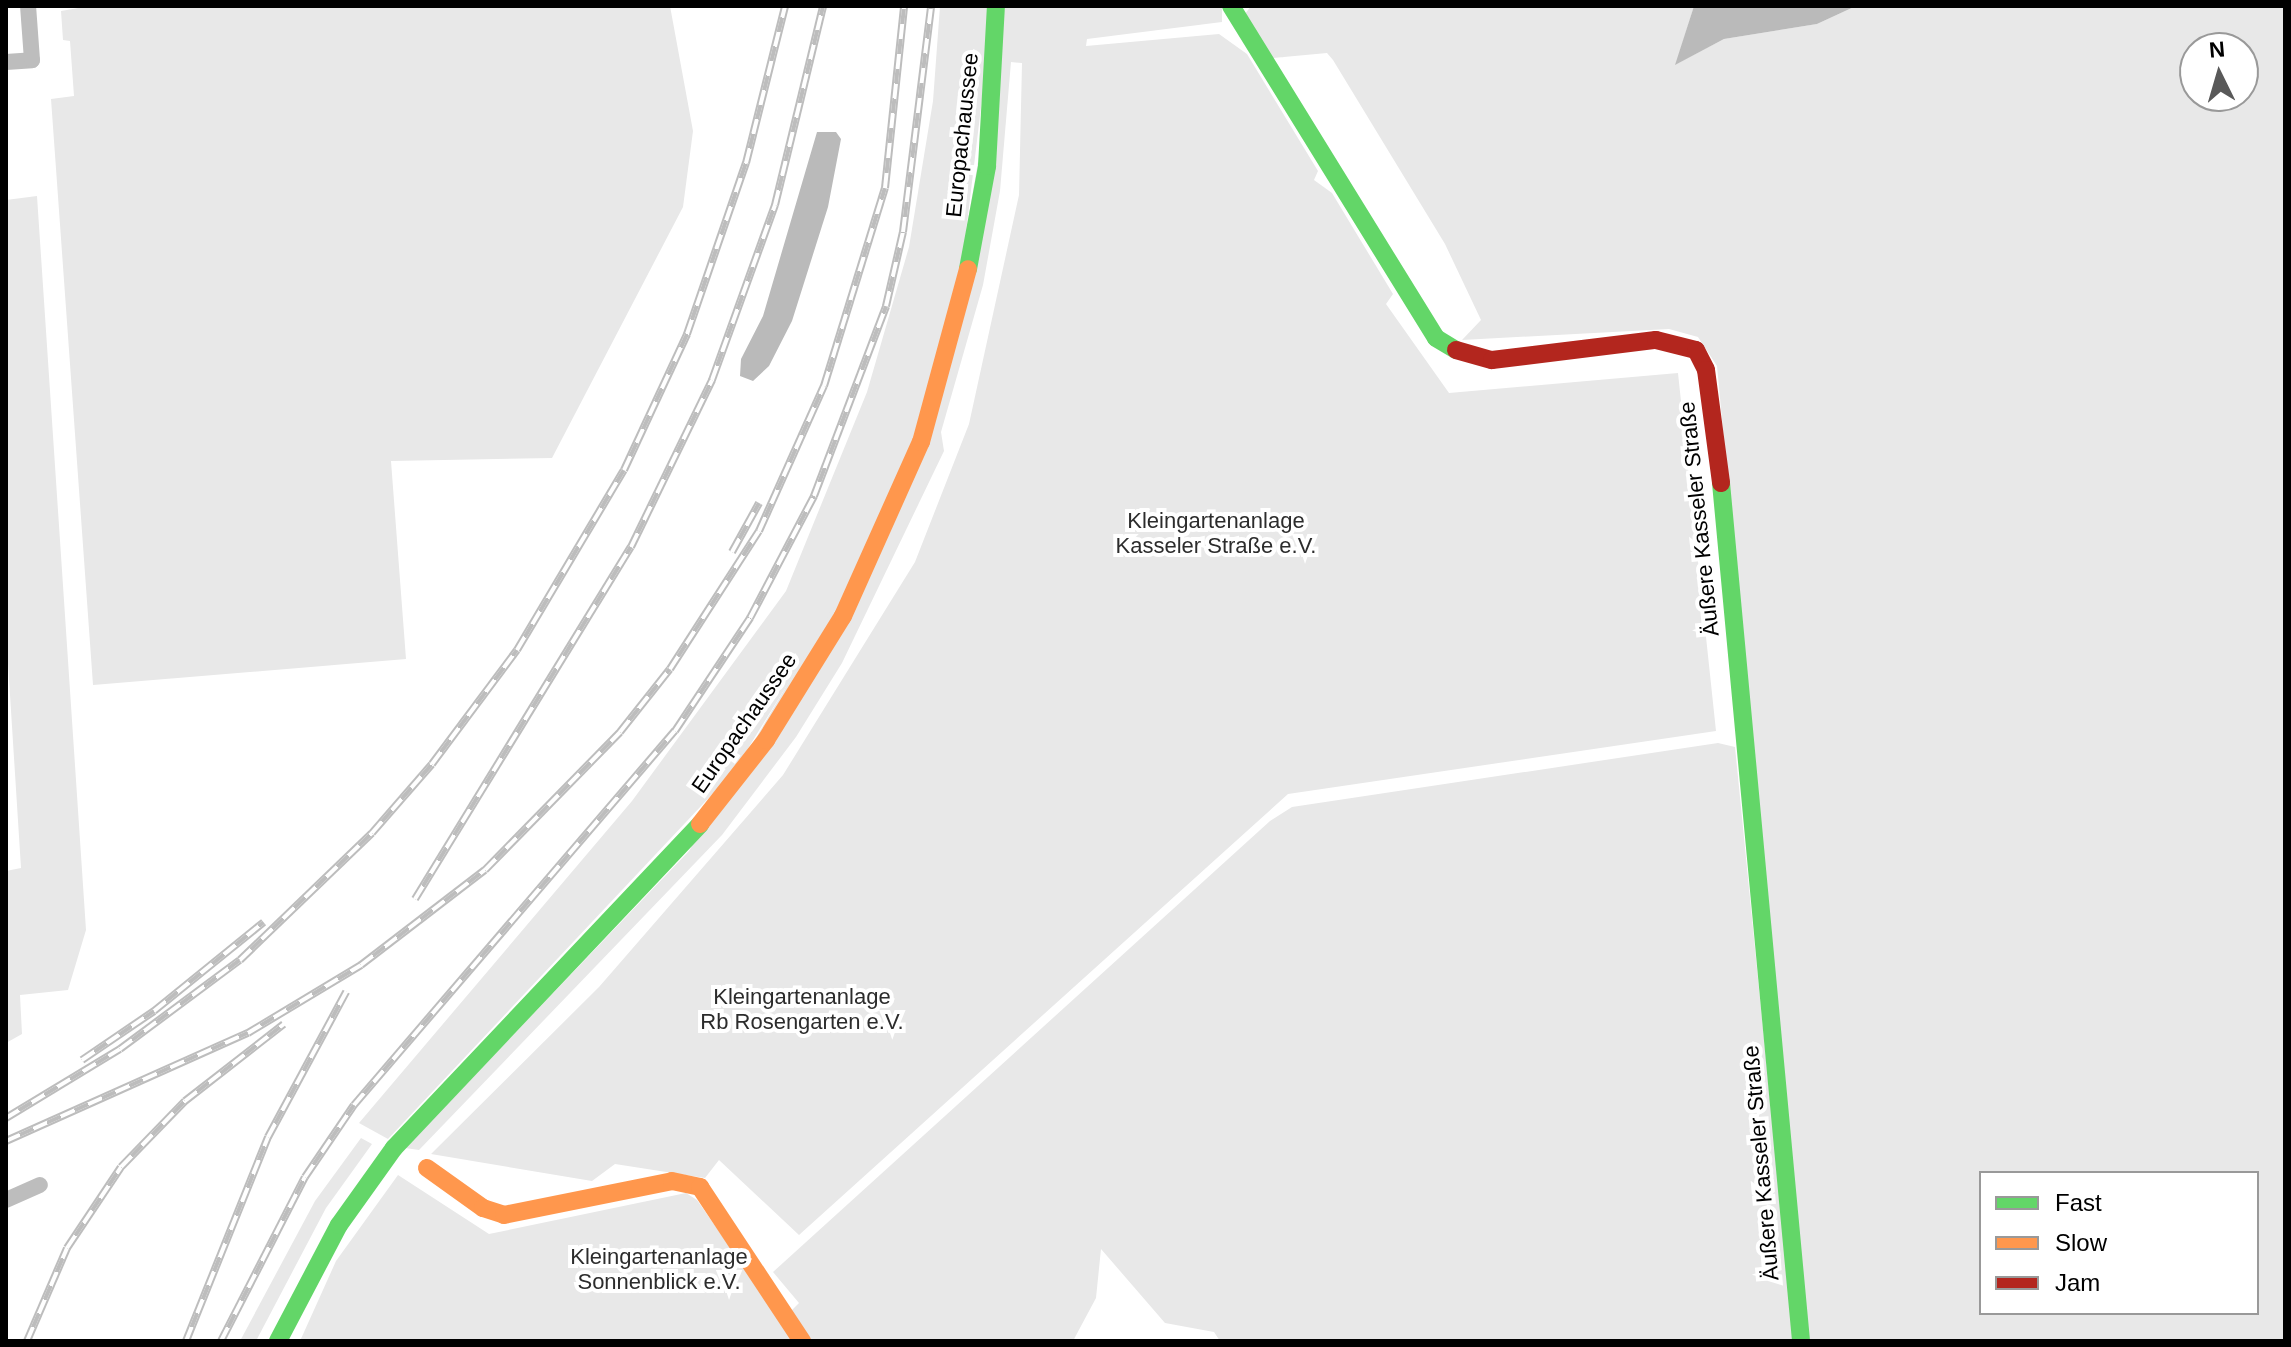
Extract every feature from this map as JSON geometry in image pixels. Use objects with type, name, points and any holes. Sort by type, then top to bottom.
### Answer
[{"type":"street","points":[[6,62],[32,60],[28,6]]},
{"type":"street","name":"Europachaussee","points":[[278,1341],[324,1250],[389,1155],[713,810],[766,740],[843,616],[921,442],[962,304],[987,166],[996,6]]},
{"type":"street","name":"Äußere Kasseler Straße","points":[[1231,6],[1436,338],[1465,356],[1492,360],[1656,340],[1677,342],[1696,350],[1706,370],[1726,523],[1801,1341]]},
{"type":"street","points":[[427,1168],[483,1208],[504,1215],[672,1181],[700,1187],[802,1341]]},
{"type":"street","points":[[6,1200],[40,1185]]},
{"type":"green space","points":[[90,6],[670,6],[693,131],[683,207],[552,458],[391,461],[406,659],[93,685],[51,99],[74,96],[70,41],[63,40],[61,11]]},
{"type":"green space","points":[[940,6],[988,6],[986,66],[962,265],[914,440],[855,575],[734,771],[388,1139],[359,1123],[632,801],[786,591],[867,392],[909,247],[933,101]]},
{"type":"green space","name":"Kleingartenanlage Kasseler Straße e.V.","points":[[1005,6],[1222,6],[1222,22],[1087,39],[1086,46],[1219,34],[1247,54],[1318,171],[1314,180],[1332,193],[1393,294],[1386,304],[1449,393],[1678,373],[1716,731],[1288,794],[799,1235],[719,1160],[705,1178],[615,1164],[592,1181],[431,1154],[599,987],[783,775],[915,562],[969,424],[1019,195],[1022,63],[1011,62],[1000,191],[983,285],[941,432],[944,451],[842,663],[796,737],[722,835],[419,1150],[405,1148],[689,851],[929,445]]},
{"type":"green space","points":[[1251,6],[1694,6],[1676,64],[1724,39],[1817,24],[1856,6],[2285,6],[2285,1341],[1808,1341],[1717,366],[1698,337],[1669,329],[1462,340],[1481,320],[1445,244],[1327,53],[1273,58],[1245,14]]},
{"type":"green space","points":[[37,196],[86,930],[68,990],[20,995],[22,1034],[6,1043],[6,871],[21,868],[6,632],[6,200]]},
{"type":"green space","points":[[1718,743],[1735,747],[1794,1341],[1220,1341],[1214,1332],[1165,1323],[1101,1249],[1096,1298],[1073,1341],[811,1341],[791,1311],[799,1303],[773,1272],[1270,821],[1292,807]]},
{"type":"green space","points":[[361,1138],[372,1144],[326,1208],[256,1341],[240,1341],[315,1201]]},
{"type":"green space","name":"Kleingartenanlage Sonnenblick e.V.","points":[[398,1175],[489,1234],[686,1193],[697,1200],[795,1341],[300,1341],[336,1261]]},
{"type":"shaded area","points":[[1694,6],[1856,6],[1817,24],[1724,39],[1675,65]]},
{"type":"shaded area","points":[[817,132],[836,132],[841,139],[828,207],[792,321],[769,366],[753,381],[740,376],[741,359],[763,316]]},
{"type":"railway","points":[[6,1118],[120,1049],[240,960],[372,833],[432,764],[517,650],[624,470],[687,334],[746,163],[785,6]]},
{"type":"railway","points":[[415,899],[631,547],[712,380],[775,205],[823,6]]},
{"type":"railway","points":[[6,1141],[248,1033],[361,965],[485,870],[620,732],[670,669],[759,531],[824,386],[885,188],[904,6]]},
{"type":"railway","points":[[221,1341],[305,1177],[354,1105],[675,731],[750,618],[814,496],[886,306],[903,232],[931,6]]},
{"type":"railway","points":[[732,552],[759,503]]},
{"type":"railway","points":[[82,1060],[154,1011],[264,922]]},
{"type":"railway","points":[[186,1341],[268,1137],[346,992]]},
{"type":"railway","points":[[27,1341],[67,1248],[121,1167],[185,1101],[284,1024]]},
{"type":"traffic: fast","points":[[968,269],[987,166],[996,6]]},
{"type":"traffic: fast","points":[[1231,6],[1436,338],[1456,350]]},
{"type":"traffic: fast","points":[[1721,483],[1801,1341]]},
{"type":"traffic: fast","points":[[278,1341],[339,1225],[394,1148],[700,824]]},
{"type":"traffic: slow","points":[[700,824],[766,740],[843,616],[921,442],[968,269]]},
{"type":"traffic: slow","points":[[427,1168],[483,1208],[504,1215],[672,1181],[700,1187],[802,1341]]},
{"type":"traffic: jam","points":[[1456,350],[1492,360],[1656,340],[1696,350],[1706,370],[1721,483]]},
{"type":"park label","name":"Kleingartenanlage Rb Rosengarten e.V.","points":[[802,1008]]}]
